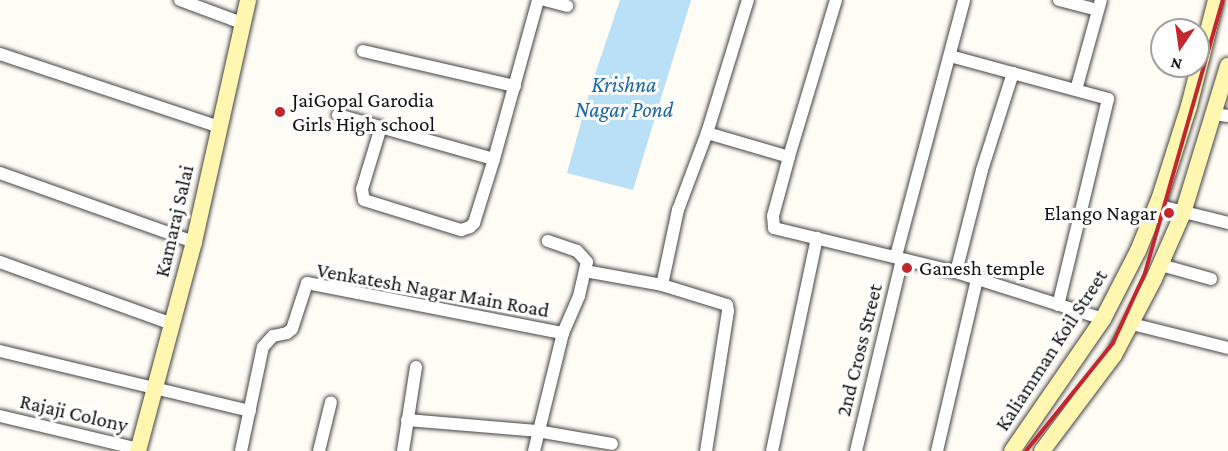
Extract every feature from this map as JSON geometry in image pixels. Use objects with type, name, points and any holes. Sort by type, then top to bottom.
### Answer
[{"type":"main road","name":"Kamaraj Salai","points":[[139,450],[157,389],[194,242],[248,0]]},
{"type":"main road","name":"Kaliamman Koil Street","points":[[1012,451],[1103,320],[1138,251],[1189,106],[1216,0]]},
{"type":"main road","points":[[1042,451],[1093,385],[1132,324],[1161,265],[1222,115],[1228,66]]},
{"type":"street","points":[[180,0],[242,23]]},
{"type":"street","points":[[381,127],[362,189],[364,200],[461,230],[474,223],[538,0]]},
{"type":"street","points":[[545,0],[567,6]]},
{"type":"street","points":[[662,285],[678,210],[707,133],[748,0]]},
{"type":"street","points":[[836,0],[789,157],[773,216],[774,228],[956,272],[1103,320]]},
{"type":"street","name":"2nd Cross Street","points":[[856,451],[928,131],[964,0]]},
{"type":"street","points":[[1059,0],[1099,5],[1076,90]]},
{"type":"street","points":[[363,51],[515,86]]},
{"type":"street","points":[[0,54],[219,128]]},
{"type":"street","points":[[950,56],[1105,97],[1108,106],[1058,304]]},
{"type":"street","points":[[956,272],[982,170],[1013,73]]},
{"type":"street","points":[[339,115],[494,159]]},
{"type":"street","points":[[707,133],[789,157]]},
{"type":"street","points":[[0,173],[194,242]]},
{"type":"street","points":[[1156,205],[1228,223]]},
{"type":"street","points":[[772,451],[817,238]]},
{"type":"street","points":[[548,241],[582,254],[587,262],[585,271],[662,285],[720,301],[728,308],[706,451]]},
{"type":"street","points":[[0,262],[172,324]]},
{"type":"street","points":[[1161,265],[1211,279]]},
{"type":"street","name":"Venkatesh Nagar Main Road","points":[[241,451],[263,347],[273,336],[287,333],[292,329],[307,283],[563,333],[579,296],[585,271]]},
{"type":"street","points":[[937,451],[977,279]]},
{"type":"street","points":[[1132,324],[1228,348]]},
{"type":"street","points":[[534,451],[537,431],[563,333]]},
{"type":"street","points":[[0,351],[250,411]]},
{"type":"street","points":[[403,451],[416,367]]},
{"type":"street","points":[[319,451],[331,402]]},
{"type":"street","name":"Rajaji Colony","points":[[0,416],[139,450]]},
{"type":"street","points":[[407,420],[537,431],[612,444]]},
{"type":"water","name":"Krishna Nagar Pond","points":[[620,0],[691,0],[633,190],[567,173],[591,86]]},
{"type":"railway","points":[[1026,451],[1113,343],[1145,273],[1223,0]]},
{"type":"place","name":"JaiGopal Garodia Girls High school","points":[[280,112]]},
{"type":"place","name":"Elango Nagar","points":[[1169,213]]},
{"type":"place","name":"Ganesh temple","points":[[907,268]]}]
